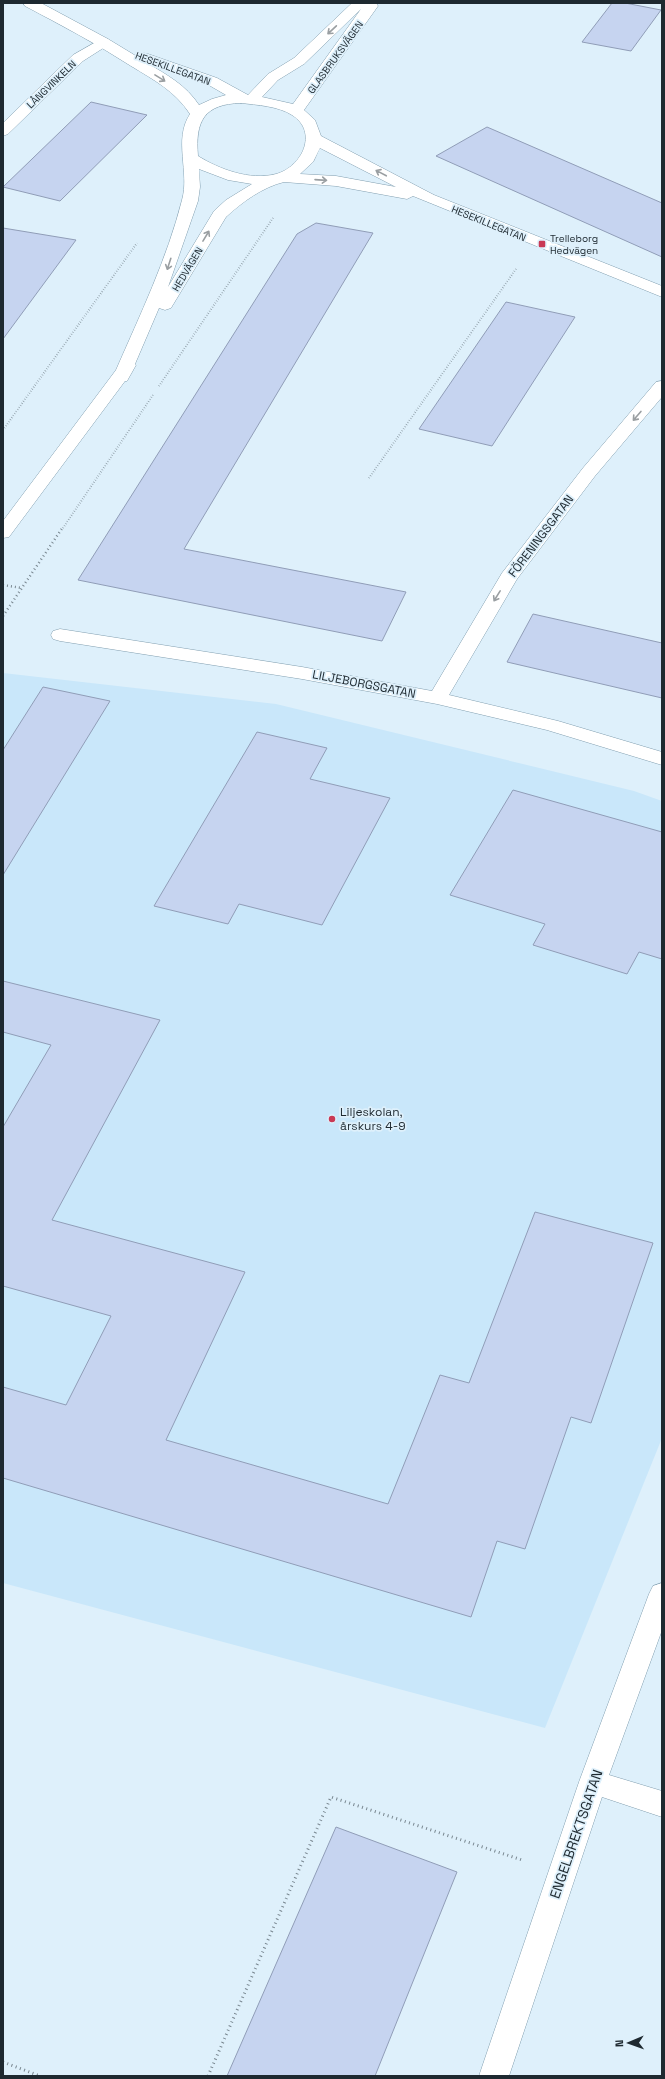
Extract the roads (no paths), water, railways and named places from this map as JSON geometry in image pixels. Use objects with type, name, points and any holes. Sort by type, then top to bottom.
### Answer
[{"type":"street","name":"HESEKILLEGATAN","points":[[30,3],[103,42],[181,92],[197,114]]},
{"type":"street","name":"GLASBRUKSVÄGEN","points":[[246,99],[273,78],[299,61],[360,3]]},
{"type":"street","name":"GLASBRUKSVÄGEN","points":[[296,111],[373,3]]},
{"type":"street","name":"HESEKILLEGATAN","points":[[103,42],[212,81],[246,99]]},
{"type":"street","name":"LÅNGVINKELN","points":[[3,131],[78,58],[103,42]]},
{"type":"street","points":[[197,114],[207,106],[246,99],[296,111],[307,120],[314,130],[315,138]]},
{"type":"street","name":"HEDVÄGEN","points":[[121,377],[162,284],[191,196],[191,158],[189,147],[191,122],[197,114]]},
{"type":"street","name":"HESEKILLEGATAN","points":[[315,138],[428,198],[662,292]]},
{"type":"street","name":"HEDVÄGEN","points":[[3,533],[121,377],[220,214],[232,203],[277,178],[299,168],[313,149],[315,138]]},
{"type":"street","points":[[191,158],[204,167],[228,176],[277,178]]},
{"type":"street","name":"HESEKILLEGATAN","points":[[277,178],[336,181],[428,198]]},
{"type":"street","name":"FÖRENINGSGATAN","points":[[436,698],[509,577],[589,472],[662,386]]},
{"type":"street","name":"LILJEBORGSGATAN","points":[[60,636],[302,673],[436,698],[551,725],[662,759]]},
{"type":"street","name":"ENGELBREKTSGATAN","points":[[494,2076],[593,1782],[662,1594]]},
{"type":"street","points":[[593,1782],[662,1804]]},
{"type":"place","name":"Trelleborg Hedvägen","points":[[542,244]]},
{"type":"place","name":"Liljeskolan, årskurs 4-9","points":[[332,1119]]}]
